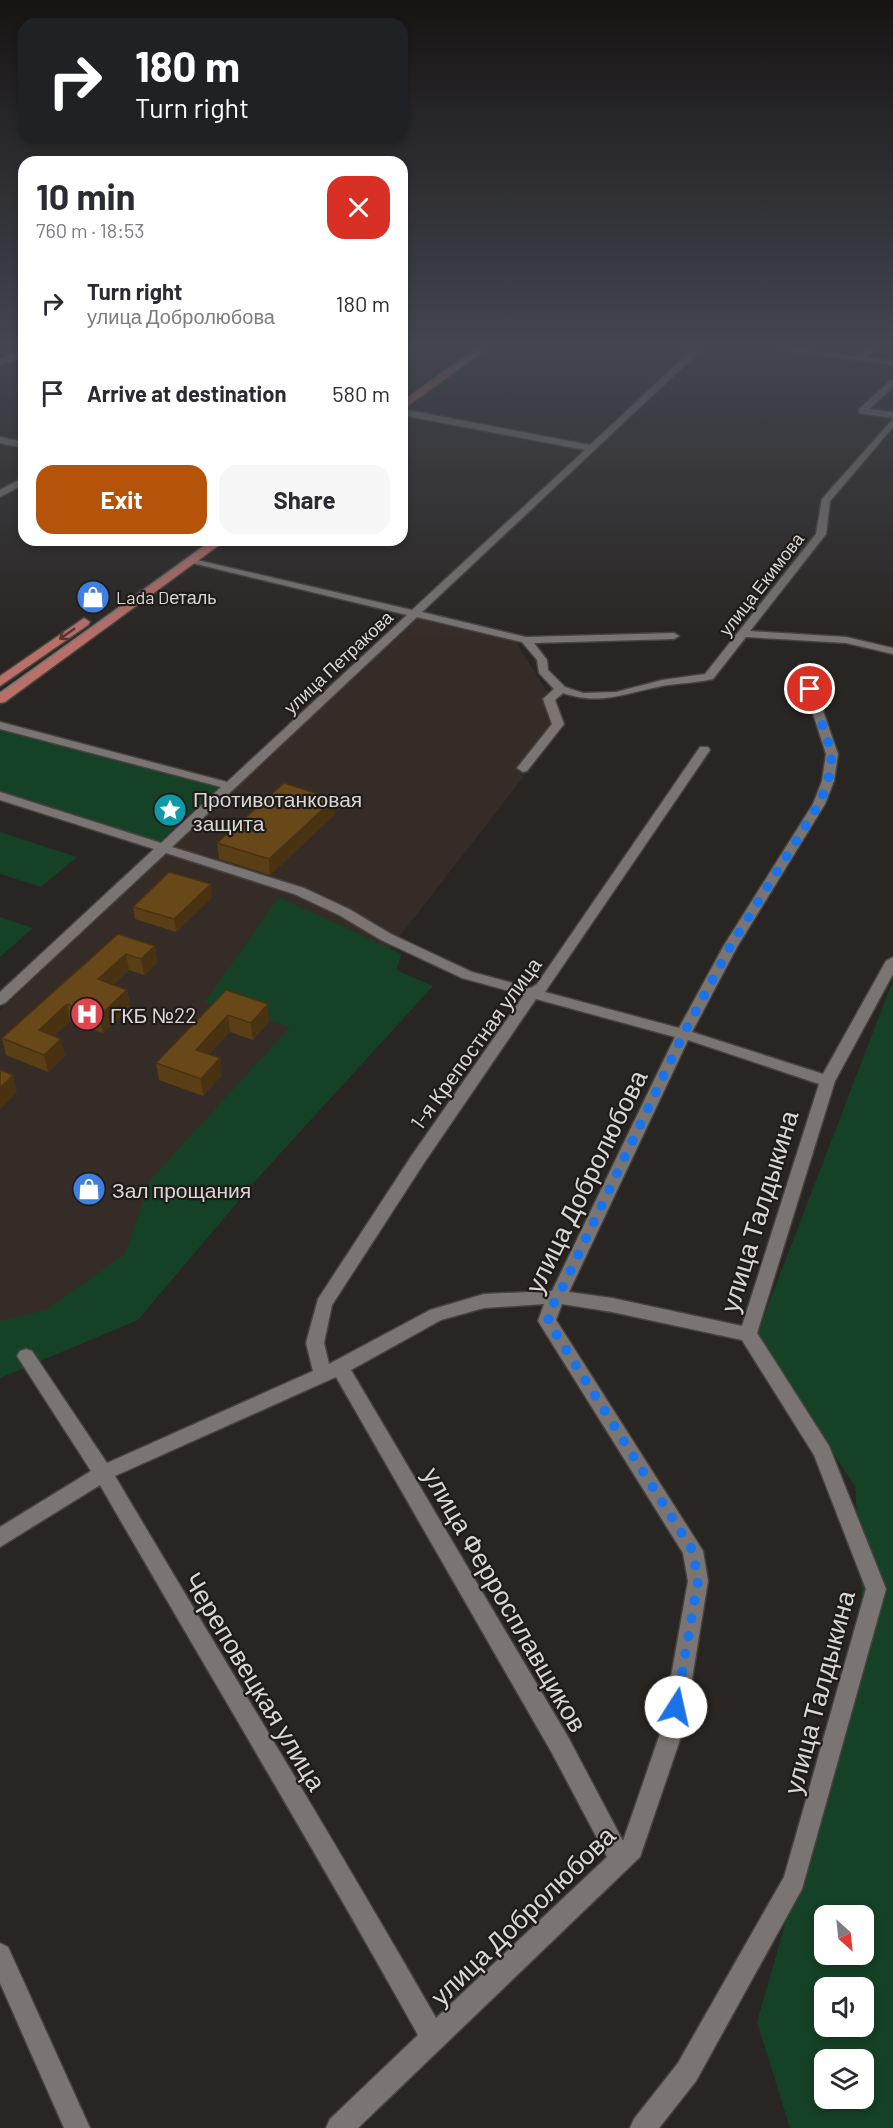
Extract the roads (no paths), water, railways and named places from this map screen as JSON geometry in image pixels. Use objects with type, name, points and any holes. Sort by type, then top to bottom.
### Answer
[{"type":"main road","points":[[0,682],[193,546]]},
{"type":"main road","points":[[0,699],[211,546]]},
{"type":"street","points":[[561,442],[591,448]]},
{"type":"street","name":"улица Петракова","points":[[0,1000],[597,442]]},
{"type":"street","name":"улица Екимова","points":[[561,689],[582,696],[616,695],[662,683],[709,677],[821,534],[825,501],[876,442]]},
{"type":"street","points":[[0,494],[18,484]]},
{"type":"street","points":[[191,560],[526,640],[674,636]]},
{"type":"street","points":[[742,634],[846,640],[893,651]]},
{"type":"street","points":[[523,768],[558,724],[549,699],[561,689],[543,671],[542,660],[526,640]]},
{"type":"street","name":"улица Добролюбова","points":[[339,2128],[632,1849],[673,1728],[698,1581],[693,1551],[548,1321],[550,1308],[558,1297],[683,1035],[730,947],[819,804],[828,782],[832,754],[803,667]]},
{"type":"street","points":[[0,725],[229,786]]},
{"type":"street","name":"1-я Крепостная улица","points":[[331,1371],[315,1343],[324,1304],[418,1159],[532,994],[542,987],[704,750]]},
{"type":"street","points":[[0,796],[299,891],[344,912],[386,937],[467,975],[683,1035],[827,1081]]},
{"type":"street","name":"улица Талдыкина","points":[[643,2128],[687,2072],[794,1881],[876,1589],[822,1452],[748,1334],[827,1081],[893,961]]},
{"type":"street","points":[[0,1538],[103,1473],[331,1371],[436,1315],[484,1300],[558,1297],[612,1305],[748,1334]]},
{"type":"street","name":"Череповецкая улица","points":[[26,1356],[103,1473],[243,1713],[337,1867],[433,2037]]},
{"type":"street","name":"улица Ферросплавщиков","points":[[331,1371],[560,1745],[621,1860]]},
{"type":"street","points":[[0,1955],[76,2128]]},
{"type":"tram line","points":[[0,693],[206,546]]},
{"type":"place","name":"Lada Dеталь","points":[[93,597]]},
{"type":"place","name":"Противотанковая защита","points":[[170,810]]},
{"type":"place","name":"ГКБ №22","points":[[87,1014]]},
{"type":"place","name":"Зал прощания","points":[[89,1189]]}]
